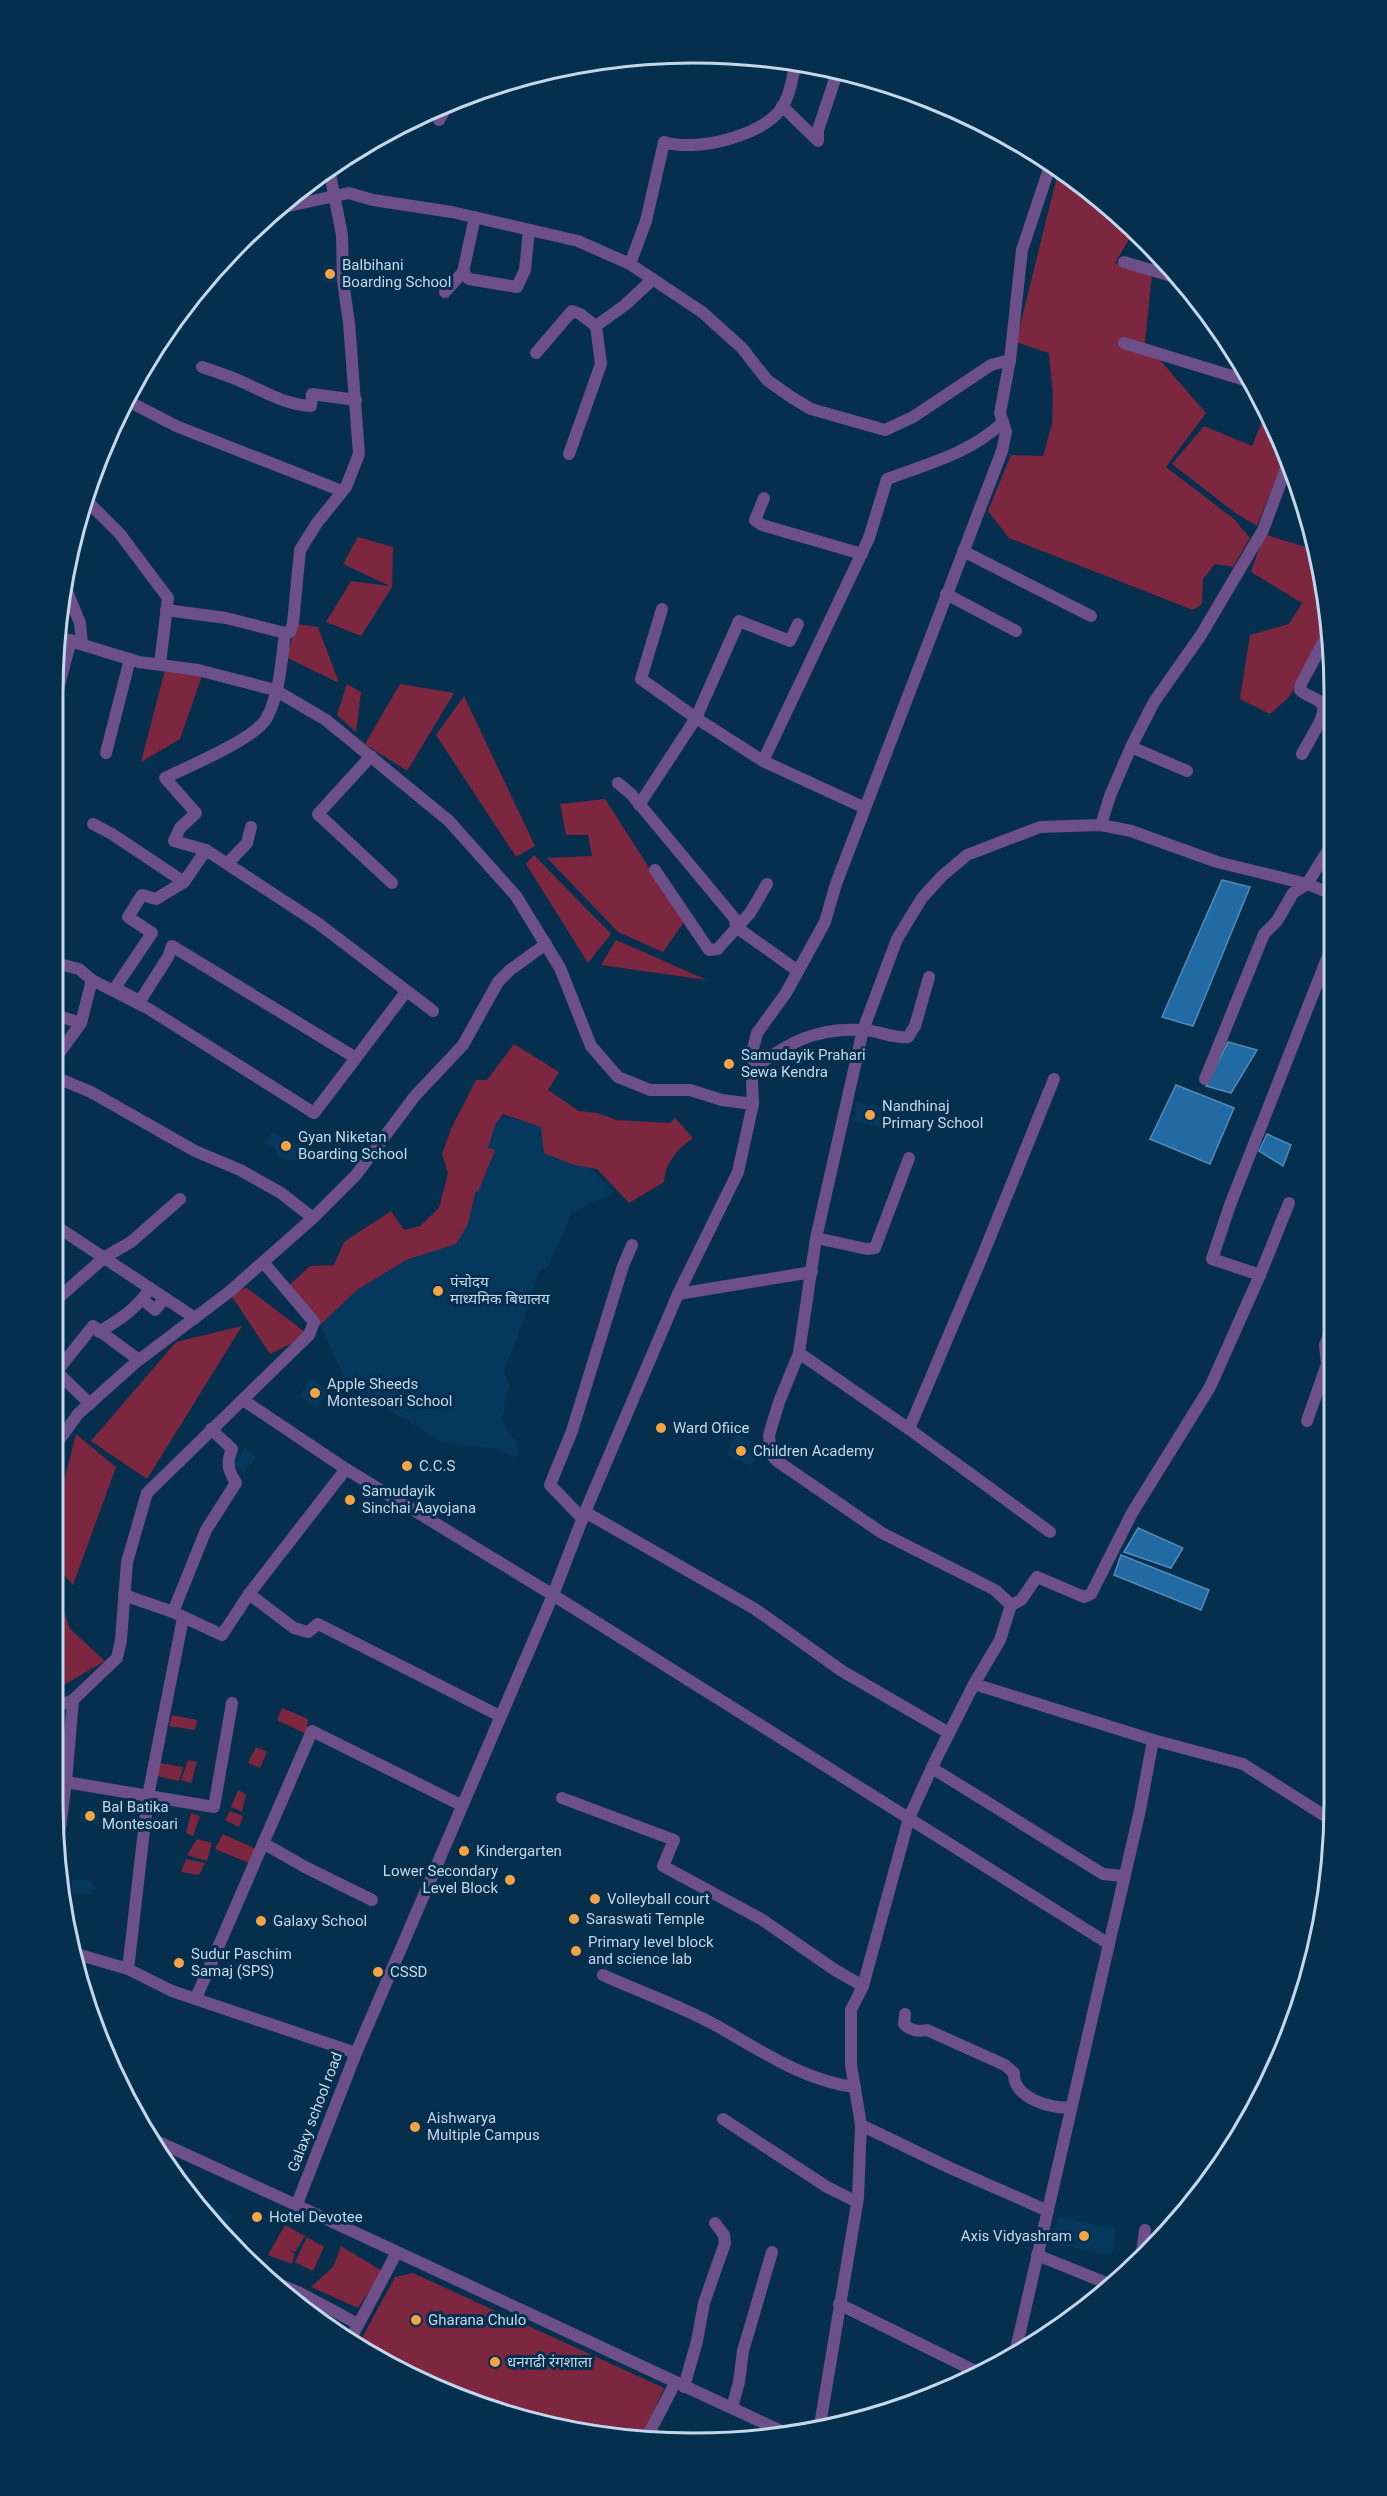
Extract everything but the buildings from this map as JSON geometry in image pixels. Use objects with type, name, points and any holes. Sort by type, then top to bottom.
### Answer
[{"type":"street","points":[[630,264],[646,221],[664,142],[675,146],[710,144],[752,130],[770,120],[782,106],[787,98],[794,71]]},
{"type":"street","points":[[782,106],[818,141],[818,130],[836,79]]},
{"type":"street","points":[[439,120],[441,116]]},
{"type":"street","points":[[356,2053],[553,1595],[584,1515],[678,1294],[738,1172],[753,1104],[751,1056],[757,1033],[786,993],[825,922],[836,884],[1002,451],[1006,432],[1000,413],[1010,360],[1022,250],[1048,172]]},
{"type":"street","points":[[166,610],[226,618],[285,633],[290,632],[293,623],[300,550],[317,523],[342,492],[359,454],[356,400],[343,281],[342,235],[331,178]]},
{"type":"street","points":[[295,205],[349,193],[475,217],[578,241],[630,264],[702,312],[742,348],[767,380],[791,397],[811,409],[885,430],[913,417],[991,365],[1010,360]]},
{"type":"street","points":[[445,292],[463,272],[475,217]]},
{"type":"street","points":[[463,272],[468,279],[517,287],[525,270],[529,230]]},
{"type":"street","points":[[1125,262],[1164,274]]},
{"type":"street","points":[[596,326],[625,305],[653,279]]},
{"type":"street","points":[[537,353],[572,311],[596,326],[601,364],[568,454]]},
{"type":"street","points":[[1124,343],[1240,379]]},
{"type":"street","points":[[202,367],[239,381],[273,398],[296,405],[311,405],[312,394],[356,400]]},
{"type":"street","points":[[134,404],[176,426],[342,492]]},
{"type":"street","points":[[763,761],[862,554],[887,479],[963,450],[989,435],[1003,422]]},
{"type":"street","points":[[1101,825],[1110,796],[1131,747],[1154,702],[1201,634],[1263,530],[1284,473]]},
{"type":"street","points":[[764,498],[755,520],[762,525],[862,554]]},
{"type":"street","points":[[92,506],[120,534],[168,598],[160,664]]},
{"type":"street","points":[[963,551],[1091,616]]},
{"type":"street","points":[[946,594],[1016,632]]},
{"type":"street","points":[[63,677],[80,623],[70,599]]},
{"type":"street","points":[[662,609],[641,679],[763,761],[865,808]]},
{"type":"street","points":[[639,805],[696,718],[739,621],[790,641],[798,624]]},
{"type":"street","points":[[285,633],[281,670],[272,706],[265,721],[250,733],[165,778],[196,813],[180,828],[174,841],[206,850],[228,864],[319,924],[405,993],[433,1011]]},
{"type":"street","points":[[65,639],[130,659],[198,670],[275,690],[326,720],[449,821],[516,896],[560,968],[591,1046],[618,1077],[650,1090],[690,1090],[722,1100],[753,1104]]},
{"type":"street","points":[[1322,644],[1300,690],[1323,705],[1324,714]]},
{"type":"street","points":[[106,753],[130,659]]},
{"type":"street","points":[[1302,754],[1324,723]]},
{"type":"street","points":[[1131,747],[1187,771]]},
{"type":"street","points":[[371,756],[318,814],[392,883]]},
{"type":"street","points":[[618,783],[735,919],[736,927],[798,971]]},
{"type":"street","points":[[93,824],[184,882]]},
{"type":"street","points":[[1011,1605],[995,1590],[882,1533],[777,1461],[771,1454],[769,1435],[779,1402],[799,1353],[816,1238],[863,1030],[897,939],[922,898],[942,876],[967,855],[1040,827],[1101,825],[1131,831],[1217,862],[1306,884],[1324,891]]},
{"type":"street","points":[[228,864],[247,843],[250,827]]},
{"type":"street","points":[[206,850],[184,882],[156,899],[142,895],[128,916],[152,933],[115,988],[140,1001],[168,957],[172,946],[356,1058]]},
{"type":"street","points":[[1205,1078],[1264,934],[1277,921],[1293,893],[1306,884],[1324,856]]},
{"type":"street","points":[[655,870],[709,950],[718,949],[750,913],[767,884]]},
{"type":"street","points":[[63,1435],[78,1414],[139,1360],[230,1292],[313,1218],[356,1175],[414,1097],[463,1045],[498,982],[510,970],[546,944]]},
{"type":"street","points":[[63,965],[79,969],[92,980],[149,1009],[314,1113],[405,993]]},
{"type":"street","points":[[1260,1275],[1212,1259],[1324,967]]},
{"type":"street","points":[[752,1069],[776,1052],[814,1033],[863,1030],[908,1037],[915,1026],[929,977]]},
{"type":"street","points":[[63,1038],[81,1023],[92,980]]},
{"type":"street","points":[[63,1017],[81,1023]]},
{"type":"street","points":[[909,1429],[1054,1079]]},
{"type":"street","points":[[63,1080],[91,1092],[195,1151],[240,1170],[281,1193],[313,1218]]},
{"type":"street","points":[[816,1238],[867,1249],[875,1248],[909,1158]]},
{"type":"street","points":[[63,1294],[105,1257],[131,1242],[180,1199]]},
{"type":"street","points":[[821,2420],[857,2202],[861,2125],[851,2065],[851,2010],[862,1986],[909,1818],[974,1684],[1000,1640],[1011,1605],[1021,1600],[1037,1577],[1084,1597],[1091,1594],[1132,1512],[1210,1387],[1289,1203]]},
{"type":"street","points":[[63,1230],[195,1318]]},
{"type":"street","points":[[632,1245],[623,1266],[564,1454],[550,1485],[584,1515],[755,1609],[842,1671],[949,1733]]},
{"type":"street","points":[[63,1704],[73,1700],[117,1658],[121,1640],[127,1562],[147,1493],[309,1335],[314,1322],[263,1262]]},
{"type":"street","points":[[678,1294],[812,1272]]},
{"type":"street","points":[[99,1332],[143,1300],[150,1288]]},
{"type":"street","points":[[143,1300],[155,1310],[165,1298]]},
{"type":"street","points":[[63,1362],[93,1326],[139,1360]]},
{"type":"street","points":[[799,1353],[909,1429],[1050,1532]]},
{"type":"street","points":[[1307,1421],[1324,1373]]},
{"type":"street","points":[[63,1378],[90,1404]]},
{"type":"street","points":[[243,1400],[346,1469],[553,1595],[1109,1944]]},
{"type":"street","points":[[128,1969],[148,1796],[178,1615],[207,1530],[236,1483],[227,1461],[232,1449],[211,1429]]},
{"type":"street","points":[[124,1595],[178,1615],[222,1635],[249,1594],[346,1469]]},
{"type":"street","points":[[249,1594],[294,1628],[308,1632],[318,1624],[500,1716]]},
{"type":"street","points":[[974,1684],[1152,1740],[1244,1764],[1324,1815]]},
{"type":"street","points":[[63,1804],[73,1700]]},
{"type":"street","points":[[66,1782],[214,1807],[232,1703]]},
{"type":"street","points":[[196,1998],[312,1731],[461,1805]]},
{"type":"street","points":[[1017,2344],[1148,1773],[1152,1740]]},
{"type":"street","points":[[932,1768],[1103,1874],[1124,1876]]},
{"type":"street","points":[[562,1798],[674,1840],[663,1866],[761,1919],[862,1986]]},
{"type":"street","points":[[263,1843],[305,1868],[372,1900]]},
{"type":"street","name":"Galaxy school road","points":[[82,1955],[128,1969],[172,1990],[356,2053],[297,2204]]},
{"type":"street","points":[[603,1975],[715,2025],[765,2054],[817,2078],[855,2087]]},
{"type":"street","points":[[905,2014],[904,2024],[909,2028],[918,2032],[927,2030],[1005,2065],[1014,2073],[1013,2081],[1018,2090],[1040,2102],[1061,2108],[1071,2107]]},
{"type":"street","points":[[723,2120],[827,2187],[857,2202]]},
{"type":"street","points":[[861,2125],[948,2167],[1048,2211]]},
{"type":"street","points":[[163,2144],[297,2204],[775,2428]]},
{"type":"street","points":[[650,2432],[679,2385],[697,2341],[704,2302],[725,2243],[724,2235],[715,2223]]},
{"type":"street","points":[[1143,2244],[1145,2230]]},
{"type":"street","points":[[353,2333],[397,2252]]},
{"type":"street","points":[[732,2408],[739,2382],[747,2332],[772,2252]]},
{"type":"street","points":[[1037,2255],[1103,2282]]},
{"type":"street","points":[[295,2291],[357,2324]]},
{"type":"street","points":[[839,2304],[970,2369]]},
{"type":"shaded area","points":[[1056,178],[1109,219],[1129,239],[1115,263],[1152,273],[1145,343],[1206,413],[1166,467],[1234,519],[1250,538],[1233,567],[1215,564],[1203,579],[1202,604],[1193,610],[1009,538],[988,511],[1011,455],[1043,456],[1052,424],[1053,396],[1049,353],[1016,342]]},
{"type":"shaded area","name":"Balbihani Boarding School","points":[[323,265],[338,266],[337,282],[323,282]]},
{"type":"shaded area","points":[[1262,422],[1281,466],[1257,526],[1234,512],[1172,464],[1204,426],[1252,446]]},
{"type":"shaded area","points":[[1264,534],[1307,547],[1319,611],[1322,646],[1289,697],[1270,714],[1240,699],[1250,635],[1289,624],[1302,603],[1251,572]]},
{"type":"shaded area","points":[[358,537],[393,547],[392,587],[361,636],[326,622],[351,581],[390,586],[343,564]]},
{"type":"shaded area","points":[[297,624],[318,627],[339,683],[286,657]]},
{"type":"shaded area","points":[[165,670],[202,676],[180,739],[141,762]]},
{"type":"shaded area","points":[[347,684],[361,692],[356,732],[337,715]]},
{"type":"shaded area","points":[[400,684],[454,693],[407,771],[365,744]]},
{"type":"shaded area","points":[[464,696],[535,846],[516,857],[436,735]]},
{"type":"shaded area","points":[[605,799],[684,922],[663,952],[618,932],[547,858],[592,856],[588,835],[566,835],[560,804]]},
{"type":"shaded area","points":[[534,855],[611,934],[588,963],[526,864]]},
{"type":"shaded area","points":[[1222,880],[1250,887],[1193,1026],[1162,1017]]},
{"type":"shaded area","points":[[616,940],[707,980],[601,965]]},
{"type":"shaded area","points":[[1228,1042],[1257,1050],[1231,1093],[1206,1086]]},
{"type":"shaded area","points":[[514,1044],[559,1072],[548,1090],[579,1111],[598,1113],[616,1120],[670,1123],[675,1118],[693,1138],[673,1157],[664,1182],[629,1203],[597,1169],[574,1165],[544,1153],[541,1127],[503,1114],[495,1125],[488,1148],[495,1150],[478,1192],[476,1190],[468,1224],[456,1244],[406,1260],[357,1290],[318,1327],[282,1292],[310,1266],[334,1265],[344,1242],[391,1211],[404,1230],[420,1226],[439,1208],[448,1173],[442,1154],[451,1129],[476,1080],[487,1080]]},
{"type":"shaded area","points":[[1176,1085],[1234,1108],[1210,1164],[1150,1139]]},
{"type":"shaded area","name":"Nandhinaj Primary School","points":[[857,1102],[887,1109],[883,1128],[853,1121]]},
{"type":"shaded area","name":"पंचोदय माध्यमिक बिधालय","points":[[491,1117],[542,1120],[614,1192],[571,1213],[550,1264],[538,1273],[523,1323],[504,1371],[509,1385],[502,1420],[516,1442],[515,1458],[495,1449],[442,1442],[347,1385],[319,1321],[330,1303],[423,1243]]},
{"type":"shaded area","name":"Gyan Niketan Boarding School","points":[[272,1132],[309,1150],[304,1161],[284,1160],[278,1156],[275,1148],[265,1143]]},
{"type":"shaded area","points":[[1267,1134],[1291,1145],[1283,1166],[1259,1151]]},
{"type":"shaded area","points":[[247,1288],[309,1335],[270,1354],[229,1292]]},
{"type":"shaded area","points":[[242,1326],[147,1479],[91,1441],[176,1342]]},
{"type":"shaded area","name":"Apple Sheeds Montesoari School","points":[[310,1379],[329,1389],[326,1397],[316,1407],[300,1396]]},
{"type":"shaded area","points":[[76,1434],[116,1467],[73,1585],[63,1574],[63,1485]]},
{"type":"shaded area","name":"Children Academy","points":[[736,1434],[752,1441],[749,1449],[757,1453],[751,1466],[727,1455]]},
{"type":"shaded area","points":[[245,1448],[256,1457],[244,1473],[233,1464],[236,1460],[231,1456],[236,1449],[241,1453]]},
{"type":"shaded area","points":[[1138,1528],[1183,1548],[1171,1568],[1124,1552]]},
{"type":"shaded area","points":[[1121,1555],[1209,1590],[1201,1610],[1114,1575]]},
{"type":"shaded area","points":[[63,1609],[70,1629],[105,1661],[63,1686]]},
{"type":"shaded area","points":[[282,1708],[308,1719],[306,1734],[277,1720]]},
{"type":"shaded area","points":[[172,1715],[197,1720],[195,1730],[169,1726]]},
{"type":"shaded area","points":[[256,1747],[267,1752],[260,1768],[248,1763]]},
{"type":"shaded area","points":[[188,1760],[197,1762],[191,1783],[181,1780]]},
{"type":"shaded area","points":[[160,1763],[183,1767],[179,1781],[157,1776]]},
{"type":"shaded area","points":[[238,1790],[246,1794],[242,1812],[231,1807]]},
{"type":"shaded area","name":"Bal Batika Montesoari","points":[[82,1808],[99,1810],[98,1824],[80,1822]]},
{"type":"shaded area","points":[[230,1811],[243,1816],[239,1827],[225,1820]]},
{"type":"shaded area","points":[[191,1813],[200,1816],[193,1836],[186,1833]]},
{"type":"shaded area","points":[[223,1834],[256,1849],[249,1863],[215,1849]]},
{"type":"shaded area","points":[[197,1839],[212,1843],[207,1861],[187,1855]]},
{"type":"shaded area","points":[[186,1859],[205,1863],[199,1875],[181,1872]]},
{"type":"shaded area","points":[[72,1879],[93,1881],[92,1895],[71,1893]]},
{"type":"shaded area","points":[[207,2203],[233,2214],[228,2227]]},
{"type":"shaded area","name":"Axis Vidyashram","points":[[1058,2217],[1116,2229],[1112,2256],[1051,2243]]},
{"type":"shaded area","points":[[285,2225],[305,2236],[295,2252],[288,2249],[295,2254],[292,2264],[268,2255]]},
{"type":"shaded area","points":[[307,2237],[324,2247],[313,2271],[295,2262]]},
{"type":"shaded area","points":[[341,2246],[382,2271],[358,2308],[311,2287],[333,2267]]},
{"type":"shaded area","name":"धनगढी रंगशाला","points":[[413,2273],[664,2388],[644,2431],[570,2421],[491,2400],[452,2385],[378,2349],[362,2339],[395,2277]]},
{"type":"place","name":"Balbihani Boarding School","points":[[330,274]]},
{"type":"place","name":"Samudayik Prahari Sewa Kendra","points":[[729,1064]]},
{"type":"place","name":"Nandhinaj Primary School","points":[[870,1115]]},
{"type":"place","name":"Gyan Niketan Boarding School","points":[[286,1146]]},
{"type":"place","name":"पंचोदय माध्यमिक बिधालय","points":[[438,1291]]},
{"type":"place","name":"Apple Sheeds Montesoari School","points":[[315,1393]]},
{"type":"place","name":"Ward Ofiice","points":[[661,1428]]},
{"type":"place","name":"Children Academy","points":[[741,1451]]},
{"type":"place","name":"C.C.S","points":[[407,1466]]},
{"type":"place","name":"Samudayik Sinchai Aayojana","points":[[350,1500]]},
{"type":"place","name":"Bal Batika Montesoari","points":[[90,1816]]},
{"type":"place","name":"Kindergarten","points":[[464,1851]]},
{"type":"place","name":"Lower Secondary Level Block","points":[[510,1880]]},
{"type":"place","name":"Volleyball court","points":[[595,1899]]},
{"type":"place","name":"Saraswati Temple","points":[[574,1919]]},
{"type":"place","name":"Galaxy School","points":[[261,1921]]},
{"type":"place","name":"Primary level block and science lab","points":[[576,1951]]},
{"type":"place","name":"Sudur Paschim Samaj (SPS)","points":[[179,1963]]},
{"type":"place","name":"CSSD","points":[[378,1972]]},
{"type":"place","name":"Aishwarya Multiple Campus","points":[[415,2127]]},
{"type":"place","name":"Hotel Devotee","points":[[257,2217]]},
{"type":"place","name":"Axis Vidyashram","points":[[1084,2236]]},
{"type":"place","name":"Gharana Chulo","points":[[416,2320]]},
{"type":"place","name":"धनगढी रंगशाला","points":[[495,2362]]}]
